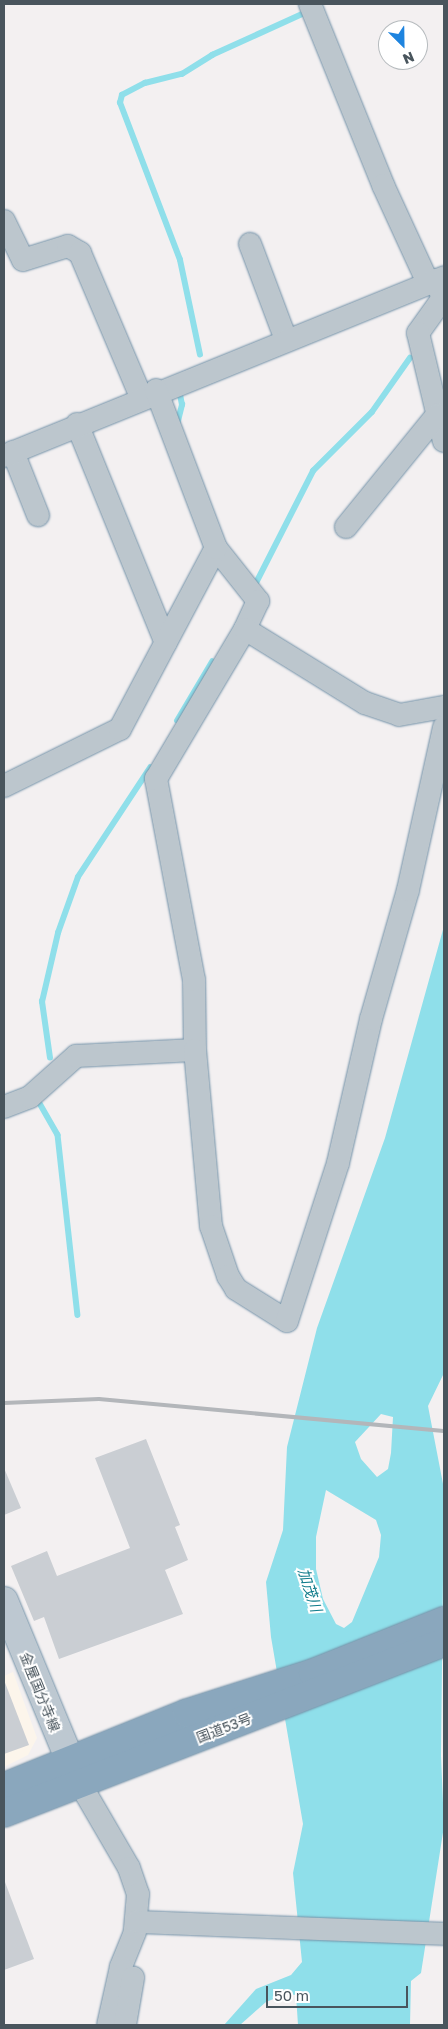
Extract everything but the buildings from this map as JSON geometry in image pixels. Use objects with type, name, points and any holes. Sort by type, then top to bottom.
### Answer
[{"type":"highway","name":"国道53号","points":[[4,1813],[73,1771],[187,1713],[313,1673],[444,1621]]},
{"type":"highway","name":"国道53号","points":[[4,1787],[182,1745],[444,1642]]},
{"type":"main road","name":"金屋国分寺線","points":[[5,1606],[73,1771]]},
{"type":"street","points":[[310,4],[348,103],[436,280],[443,298],[418,332],[444,441]]},
{"type":"street","points":[[4,221],[23,260],[68,246],[80,253],[148,394],[216,548],[258,601],[245,629],[156,778],[194,980],[195,1050],[211,1226],[228,1276],[236,1289],[287,1321],[338,1163],[371,1019],[408,890],[444,727]]},
{"type":"street","points":[[250,244],[286,340]]},
{"type":"street","points":[[38,515],[8,454],[148,394],[436,280]]},
{"type":"street","points":[[346,527],[437,415]]},
{"type":"street","points":[[77,424],[166,643]]},
{"type":"street","points":[[4,786],[120,729],[216,548]]},
{"type":"street","points":[[245,629],[365,703],[399,715],[444,708]]},
{"type":"street","points":[[4,1107],[30,1097],[76,1056],[195,1050]]},
{"type":"street","points":[[73,1771],[134,1877],[146,1923],[137,1952],[125,2025]]},
{"type":"street","points":[[146,1923],[444,1934]]},
{"type":"street","points":[[108,2025],[121,1967],[146,1923]]},
{"type":"shaded area","points":[[13,1672],[37,1738],[28,1755],[4,1767],[4,1676]]},
{"type":"water","name":"加茂川","points":[[444,926],[444,1373],[428,1406],[444,1489],[441,1756],[444,1826],[421,1973],[411,1981],[410,2025],[298,2025],[296,1995],[286,1994],[266,2002],[240,2025],[224,2025],[256,1989],[291,1975],[302,1962],[293,1873],[303,1824],[271,1637],[266,1582],[283,1530],[287,1447],[317,1328],[385,1138]],"holes":[[[381,1414],[393,1417],[391,1453],[388,1469],[377,1477],[361,1459],[355,1442]],[[326,1490],[376,1520],[381,1535],[379,1557],[352,1622],[344,1628],[336,1624],[323,1599],[316,1569],[316,1537]]]},
{"type":"waterway","points":[[200,355],[180,260],[120,103],[122,95],[145,83],[182,74],[212,55],[307,12]]},
{"type":"waterway","points":[[254,587],[313,471],[372,412],[410,358]]},
{"type":"waterway","points":[[177,425],[182,405],[179,390]]},
{"type":"waterway","points":[[177,721],[212,662]]},
{"type":"waterway","points":[[50,1058],[42,1002],[58,933],[78,877],[150,768]]},
{"type":"waterway","points":[[38,1100],[58,1135],[78,1315]]},
{"type":"railway","points":[[4,1403],[99,1399],[444,1431]]}]
